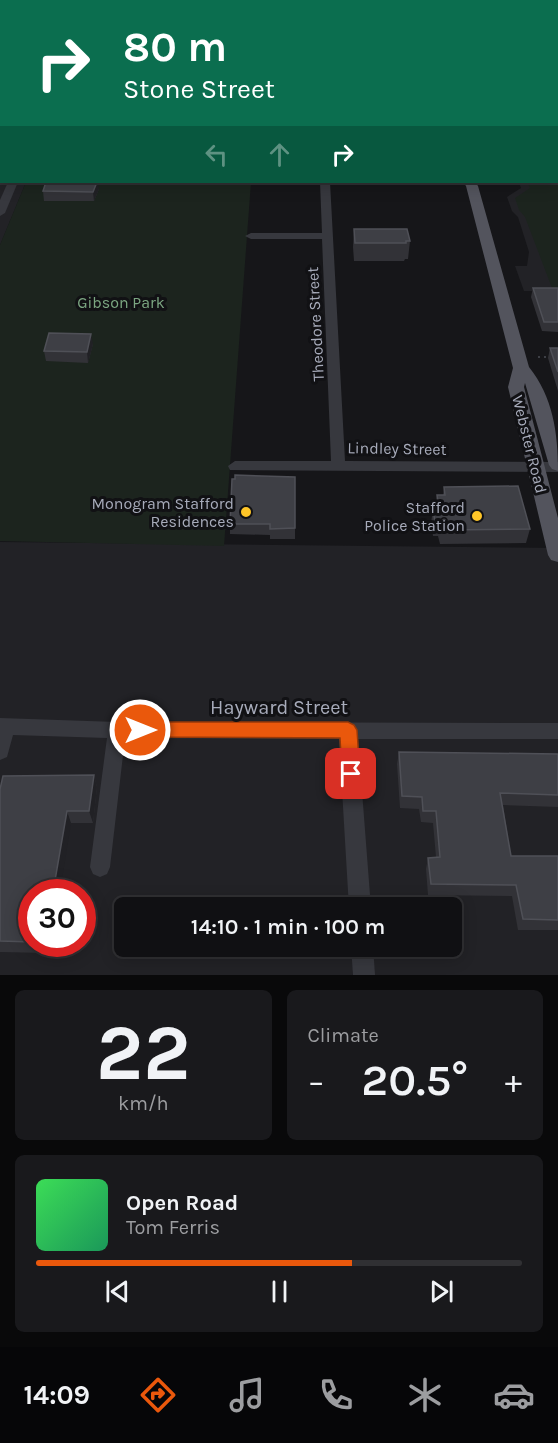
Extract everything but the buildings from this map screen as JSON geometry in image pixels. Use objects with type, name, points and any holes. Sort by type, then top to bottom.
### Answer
[{"type":"main road","name":"Webster Road","points":[[471,183],[520,368],[535,385],[558,466]]},
{"type":"main road","name":"Webster Road","points":[[520,368],[516,387],[535,467],[552,510],[558,555]]},
{"type":"street","points":[[0,213],[12,183]]},
{"type":"street","name":"Theodore Street","points":[[325,183],[338,465]]},
{"type":"street","points":[[251,236],[328,237]]},
{"type":"street","name":"Lindley Street","points":[[235,466],[558,466]]},
{"type":"street","points":[[0,751],[2,726]]},
{"type":"street","name":"Hayward Street","points":[[2,726],[117,730],[558,731]]},
{"type":"street","points":[[100,867],[117,730]]},
{"type":"street","points":[[348,730],[359,897]]},
{"type":"street","points":[[89,777],[112,776]]},
{"type":"street","points":[[363,957],[364,975]]},
{"type":"path","points":[[538,357],[558,358]]},
{"type":"shaded area","points":[[0,183],[26,183],[0,245]]},
{"type":"shaded area","points":[[519,183],[557,183],[558,291],[524,291],[515,266],[527,266],[529,252],[518,217],[512,211],[507,197],[521,188]]},
{"type":"shaded area","points":[[0,542],[558,548],[558,975],[0,975]]},
{"type":"green space","name":"Gibson Park","points":[[26,183],[251,183],[224,546],[0,541],[0,245]]},
{"type":"green space","points":[[528,184],[558,184],[558,288],[552,288],[525,217],[519,210],[515,198],[530,188]]},
{"type":"place","name":"Monogram Stafford Residences","points":[[246,512]]},
{"type":"place","name":"Stafford Police Station","points":[[477,516]]},
{"type":"route","points":[[140,730],[348,730],[351,774]]}]
